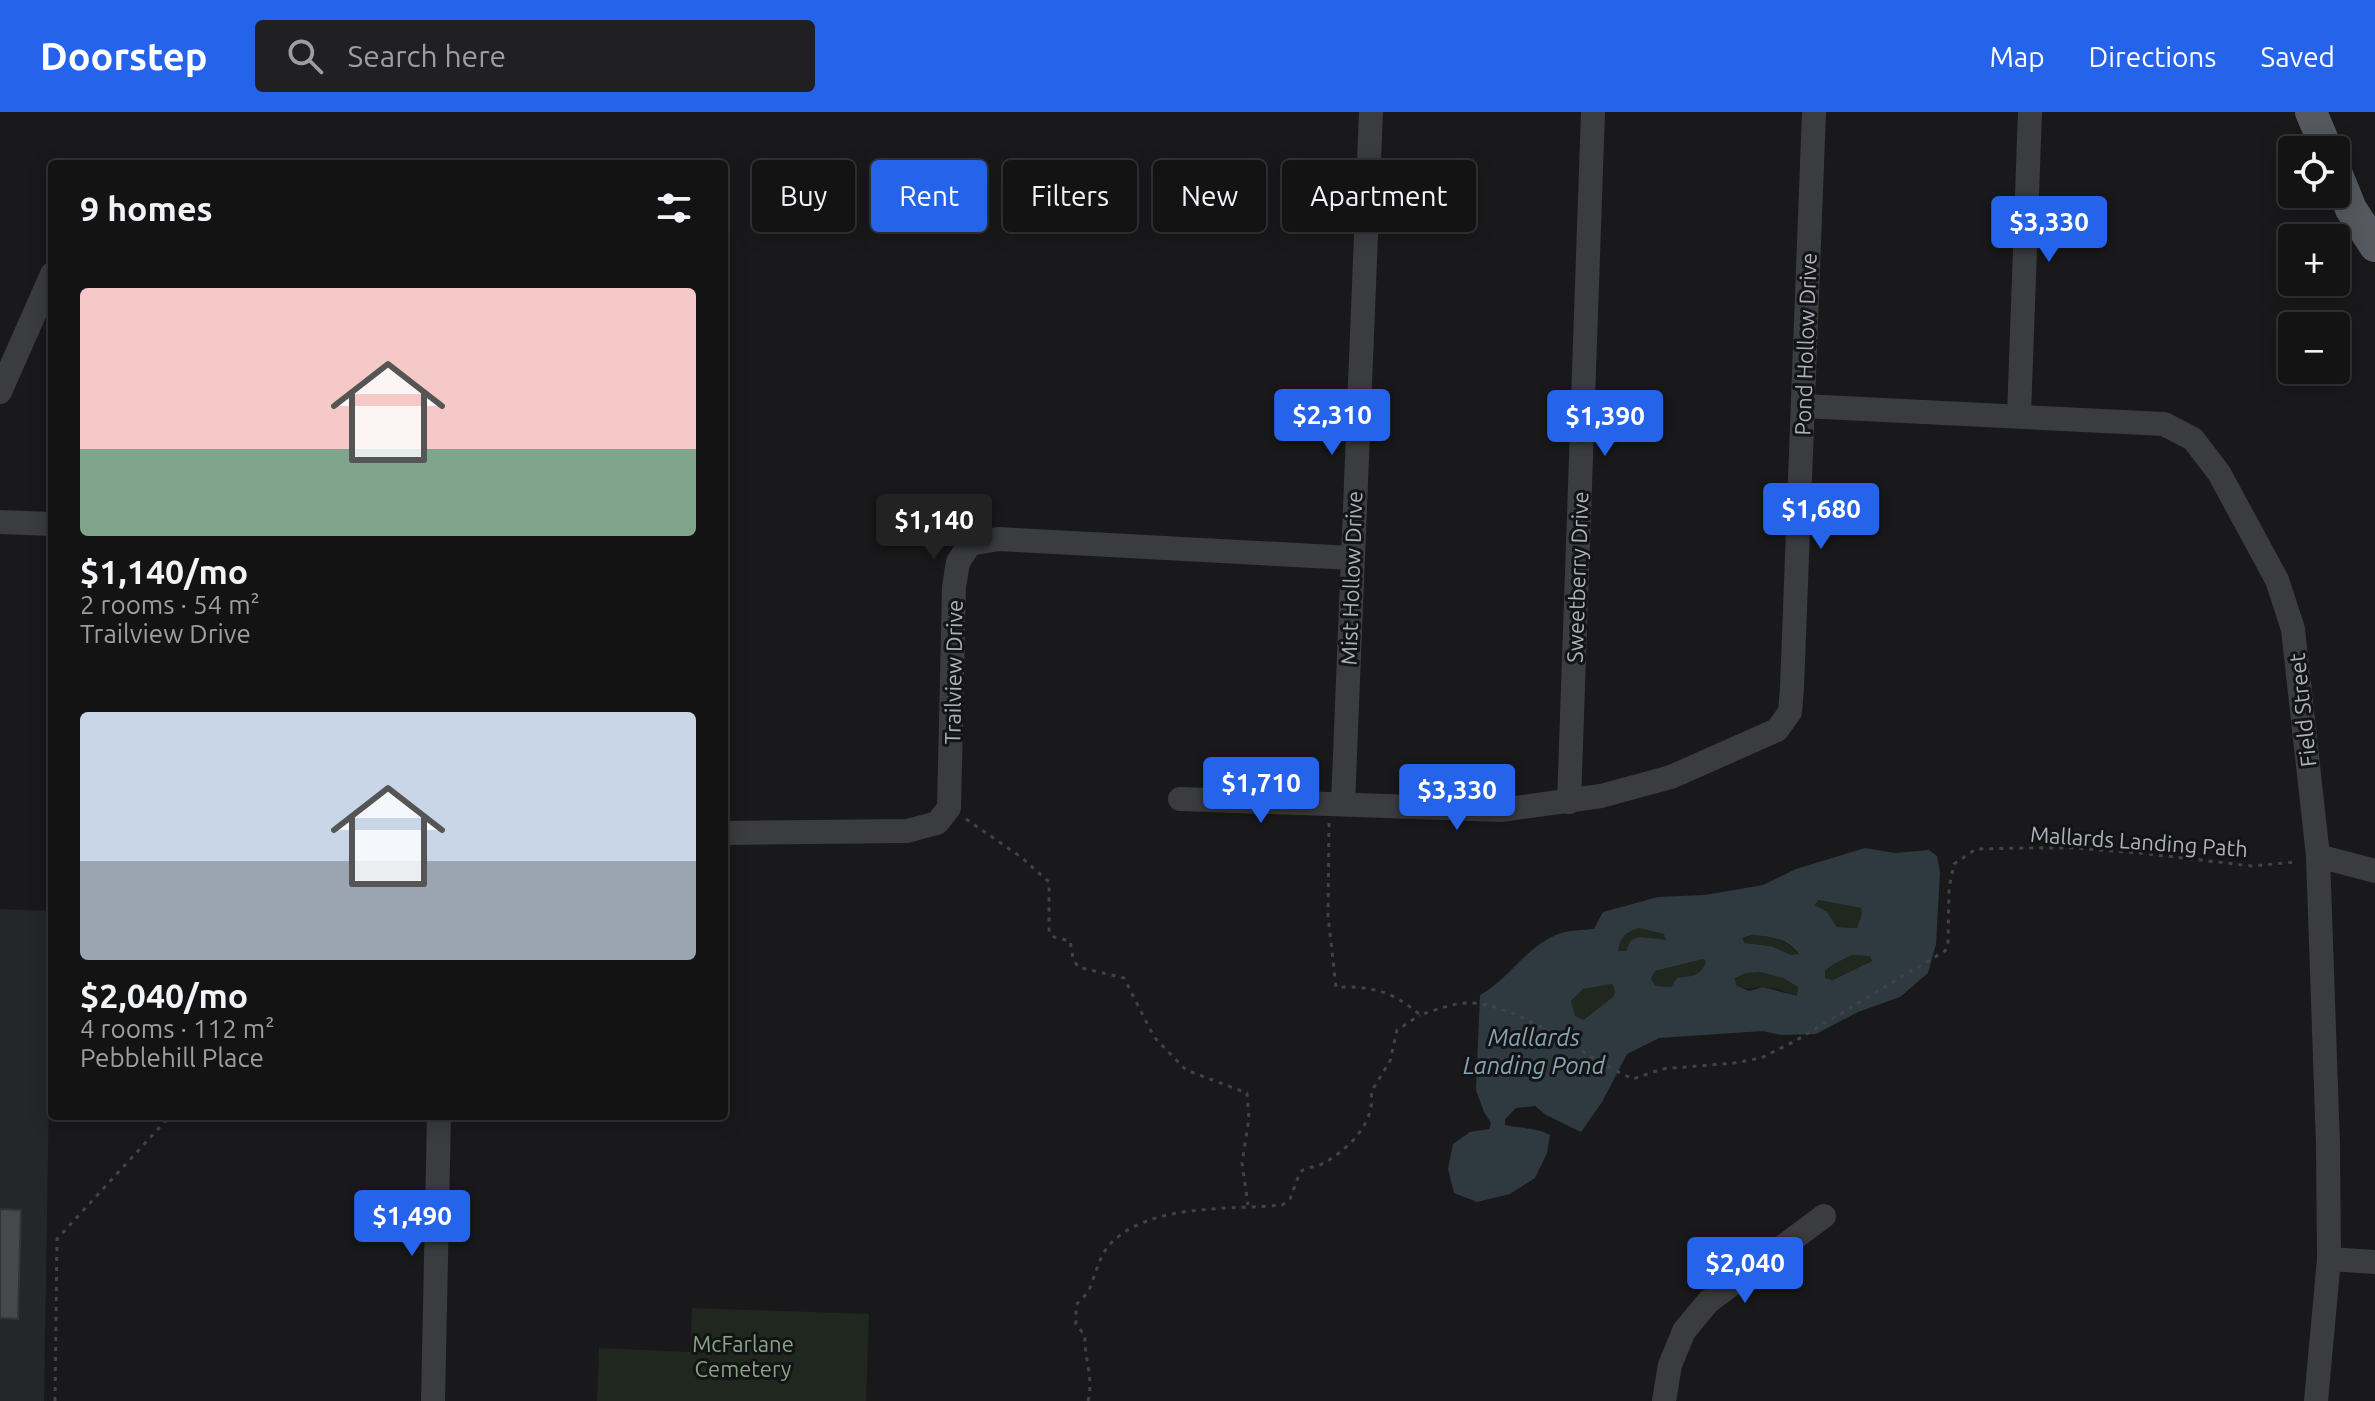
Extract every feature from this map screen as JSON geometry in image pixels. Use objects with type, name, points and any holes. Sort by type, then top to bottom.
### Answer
[{"type":"main road","points":[[2311,112],[2321,136]]},
{"type":"main road","points":[[2350,207],[2375,246]]},
{"type":"street","name":"Mist Hollow Drive","points":[[1336,804],[1351,558],[1371,112]]},
{"type":"street","name":"Sweetberry Drive","points":[[1569,802],[1593,112]]},
{"type":"street","name":"Pond Hollow Drive","points":[[1180,799],[1501,810],[1601,796],[1671,777],[1777,730],[1790,712],[1814,112]]},
{"type":"street","points":[[2019,415],[2030,112]]},
{"type":"street","points":[[0,392],[48,283]]},
{"type":"street","name":"Field Street","points":[[1803,406],[2164,424],[2193,439],[2219,473],[2277,580],[2293,629],[2318,856],[2328,1130],[2329,1259],[2316,1401]]},
{"type":"street","points":[[0,522],[48,524]]},
{"type":"street","name":"Trailview Drive","points":[[949,808],[954,587],[958,562],[970,544],[998,539],[1351,558]]},
{"type":"street","points":[[728,833],[907,831],[937,823],[949,808]]},
{"type":"street","points":[[2318,856],[2375,871]]},
{"type":"street","points":[[433,1401],[439,1120]]},
{"type":"street","points":[[1664,1401],[1670,1365],[1684,1331],[1708,1302],[1824,1216]]},
{"type":"street","points":[[2329,1259],[2375,1262]]},
{"type":"path","points":[[1088,1401],[1090,1367],[1084,1351],[1085,1336],[1076,1324],[1076,1305],[1091,1288],[1098,1262],[1114,1240],[1149,1220],[1204,1209],[1282,1205],[1290,1199],[1300,1172],[1334,1157],[1367,1123],[1372,1109],[1371,1092],[1390,1061],[1397,1030],[1420,1015],[1404,1000],[1381,990],[1336,987],[1328,916],[1336,804]]},
{"type":"path","points":[[949,808],[1021,857],[1049,882],[1049,932],[1054,937],[1070,941],[1078,967],[1124,978],[1154,1037],[1186,1070],[1247,1093],[1249,1118],[1242,1163],[1248,1206]]},
{"type":"path","name":"Mallards Landing Path","points":[[1420,1015],[1468,1003],[1511,1011],[1605,1067],[1633,1079],[1662,1069],[1734,1063],[1761,1058],[1795,1041],[1945,951],[1948,944],[1949,888],[1954,864],[1976,849],[2074,848],[2252,866],[2318,856]]},
{"type":"path","points":[[55,1401],[57,1239],[166,1120]]},
{"type":"shaded area","points":[[0,909],[48,911],[44,1401],[0,1401]]},
{"type":"green space","points":[[1818,900],[1861,908],[1857,928],[1837,927],[1827,912],[1815,905]]},
{"type":"green space","points":[[1639,928],[1665,934],[1666,941],[1640,937],[1626,951],[1618,951],[1624,936]]},
{"type":"green space","points":[[1751,935],[1784,941],[1799,955],[1791,955],[1771,946],[1744,943],[1743,939]]},
{"type":"green space","points":[[1852,955],[1870,956],[1872,961],[1833,980],[1825,978],[1825,971],[1832,965]]},
{"type":"green space","points":[[1703,959],[1706,961],[1699,972],[1677,978],[1671,987],[1656,986],[1651,979],[1655,971]]},
{"type":"green space","points":[[1760,972],[1783,978],[1798,987],[1797,997],[1772,988],[1747,989],[1736,985],[1734,979],[1746,973]]},
{"type":"green space","points":[[1611,984],[1615,991],[1613,997],[1582,1020],[1575,1016],[1571,1001],[1583,989]]},
{"type":"green space","name":"McFarlane Cemetery","points":[[692,1308],[869,1314],[866,1401],[597,1401],[599,1348],[690,1352]]},
{"type":"water","name":"Mallards Landing Pond","points":[[1865,848],[1895,853],[1929,850],[1937,856],[1940,872],[1936,944],[1928,973],[1900,997],[1858,1012],[1816,1034],[1781,1035],[1763,1031],[1659,1038],[1627,1054],[1602,1102],[1581,1132],[1546,1115],[1535,1106],[1516,1108],[1505,1119],[1505,1125],[1550,1135],[1547,1153],[1535,1178],[1510,1194],[1477,1202],[1454,1193],[1448,1169],[1453,1144],[1470,1132],[1489,1129],[1491,1123],[1476,1090],[1480,995],[1545,941],[1565,932],[1594,929],[1603,912],[1658,897],[1705,895],[1763,885],[1796,869]],"holes":[[[1818,900],[1861,908],[1857,928],[1837,927],[1827,912],[1815,905]],[[1639,928],[1664,934],[1666,940],[1640,937],[1631,940],[1626,951],[1618,951],[1620,942]],[[1751,935],[1771,937],[1789,944],[1799,954],[1791,955],[1771,946],[1744,943],[1743,938]],[[1852,955],[1870,956],[1872,961],[1833,980],[1825,978],[1825,971]],[[1703,959],[1706,961],[1699,972],[1677,978],[1671,987],[1656,986],[1651,979],[1655,971]],[[1760,972],[1783,978],[1798,987],[1797,996],[1763,987],[1749,991],[1736,985],[1735,978]],[[1612,984],[1615,991],[1613,997],[1583,1020],[1575,1016],[1571,1001],[1583,989]]]},
{"type":"building","points":[[0,1209],[21,1210],[18,1319],[0,1318]]}]
